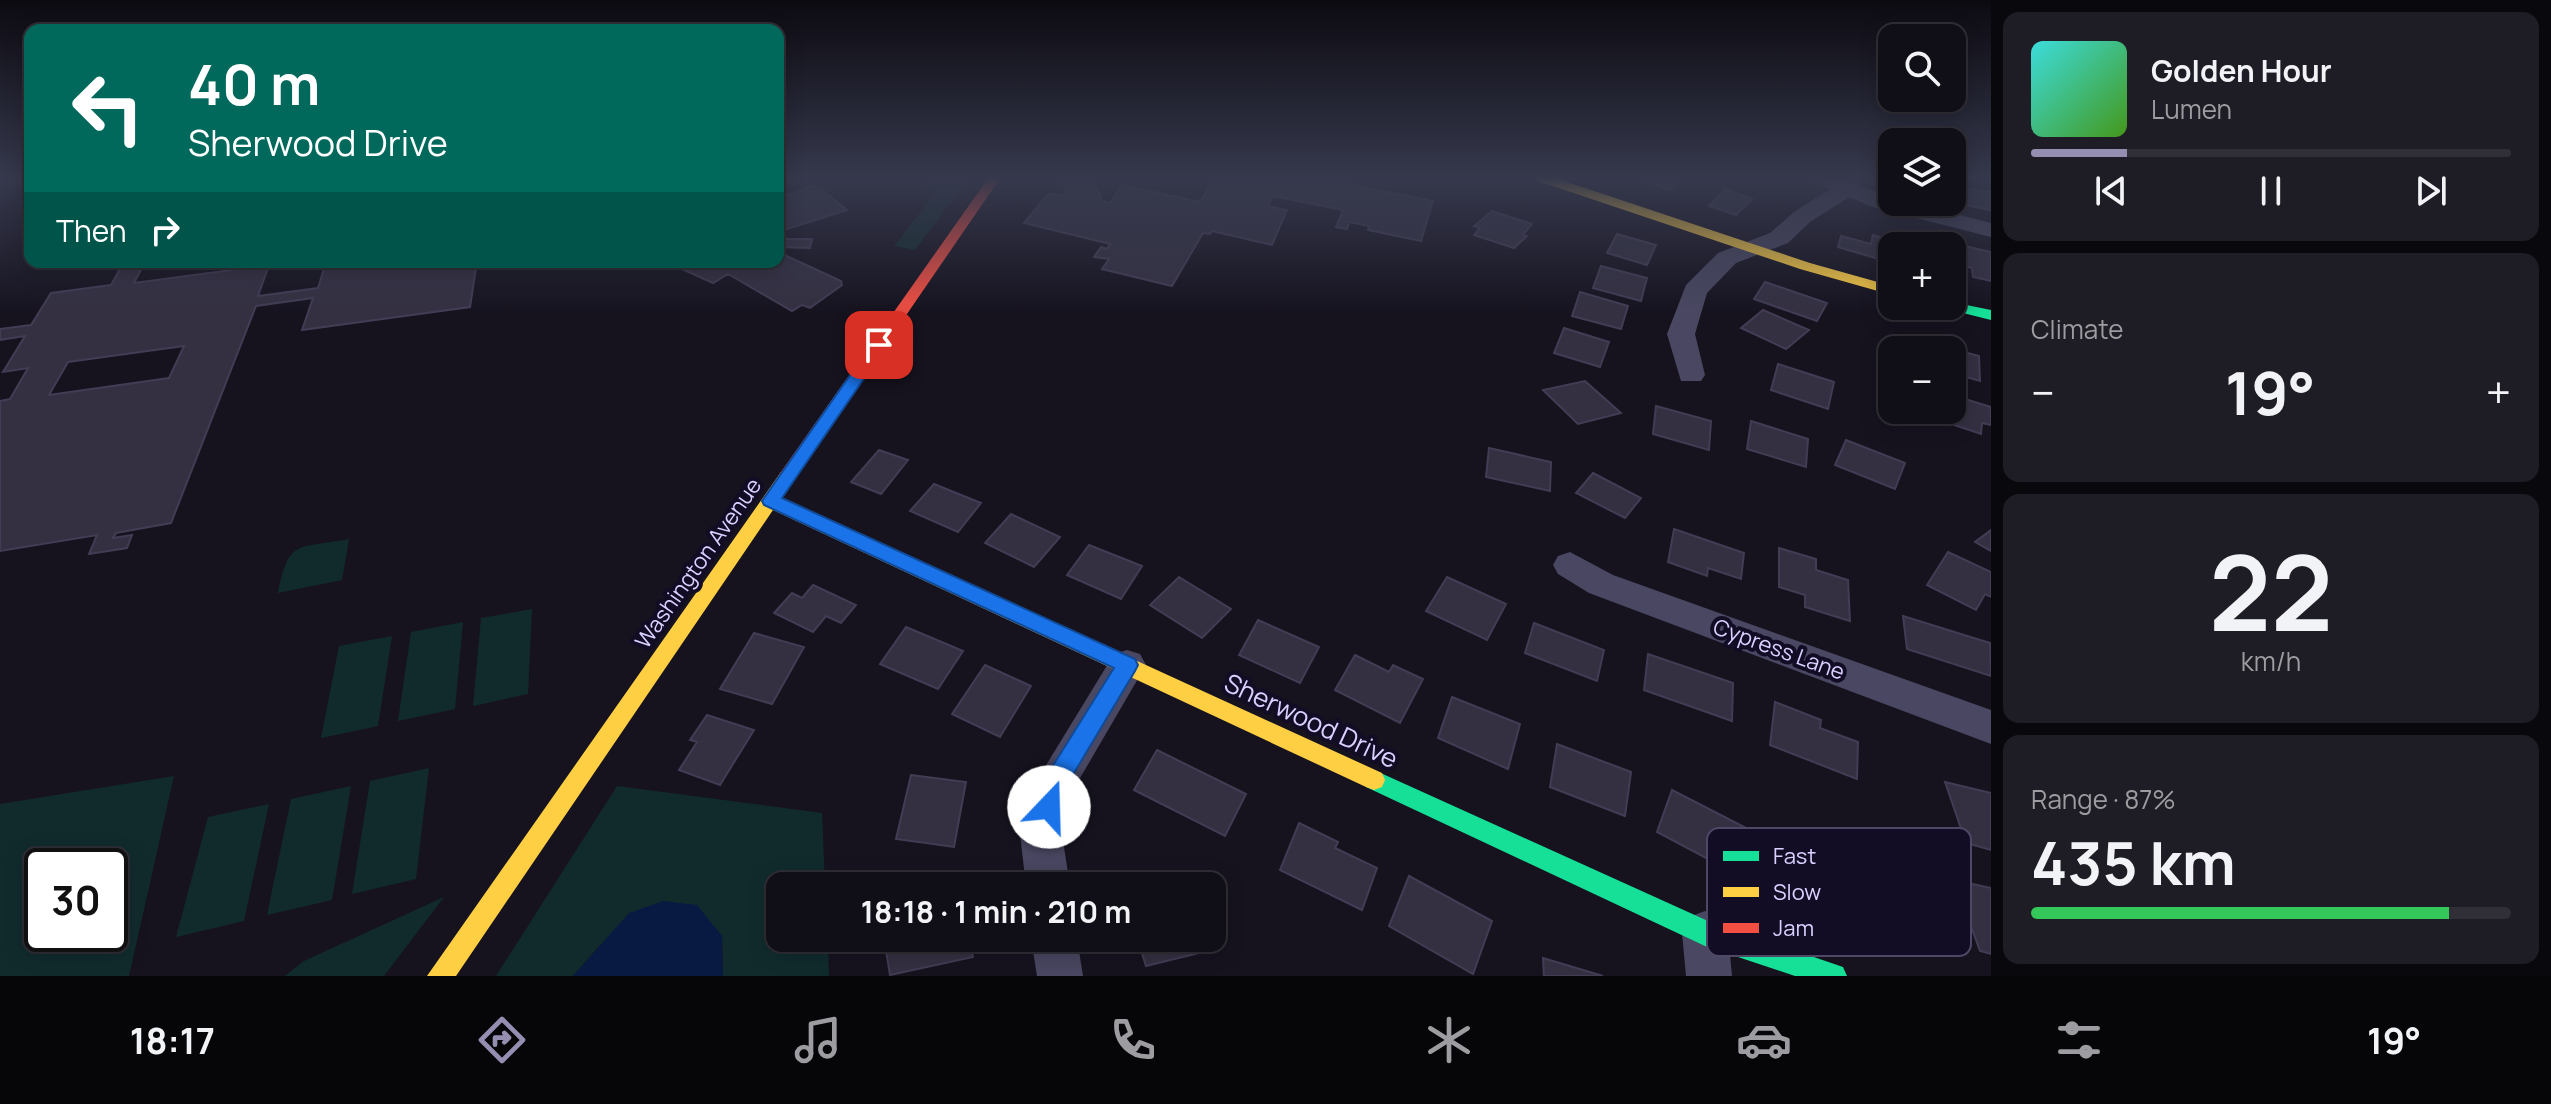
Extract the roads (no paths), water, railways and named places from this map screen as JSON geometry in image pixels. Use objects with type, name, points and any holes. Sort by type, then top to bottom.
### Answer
[{"type":"main road","name":"Washington Avenue","points":[[440,976],[964,223]]},
{"type":"main road","points":[[1677,223],[1878,287]]},
{"type":"main road","points":[[1966,309],[1991,315]]},
{"type":"main road","name":"Sherwood Drive","points":[[771,501],[1127,665],[1707,954]]},
{"type":"main road","name":"Sherwood Drive","points":[[1719,956],[1834,976]]},
{"type":"street","points":[[1691,375],[1681,334],[1695,291],[1727,258],[1779,238],[1796,223]]},
{"type":"street","points":[[1959,223],[1991,230]]},
{"type":"street","name":"Cypress Lane","points":[[1570,565],[1601,584],[1991,727]]},
{"type":"street","points":[[1046,872],[1041,834],[1057,780],[1127,665]]},
{"type":"street","points":[[1056,952],[1060,976]]},
{"type":"water","points":[[663,901],[697,905],[722,936],[723,976],[573,976],[629,913]]}]
